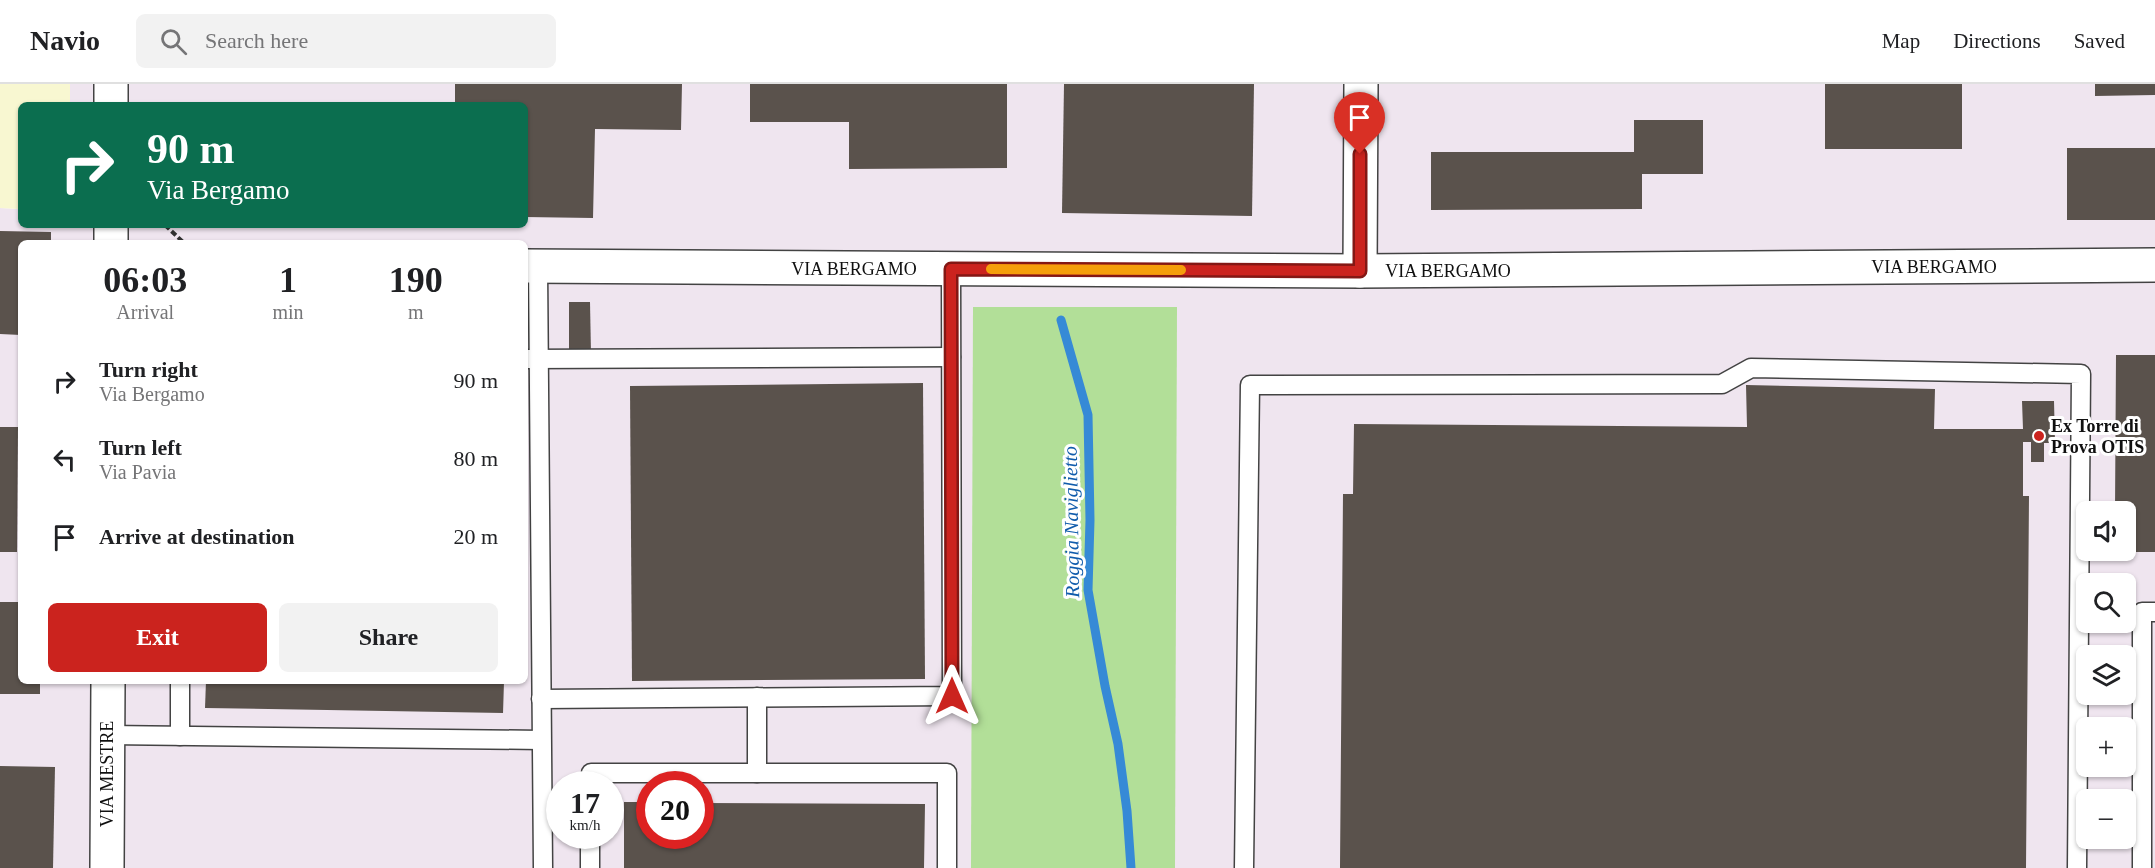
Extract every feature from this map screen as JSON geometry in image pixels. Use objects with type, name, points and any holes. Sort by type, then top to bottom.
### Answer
[{"type":"street","points":[[111,84],[111,102]]},
{"type":"street","points":[[1360,271],[1361,84]]},
{"type":"street","name":"VIA BERGAMO","points":[[532,266],[1360,271],[2155,265]]},
{"type":"street","name":"VIA MESTRE","points":[[107,868],[108,684]]},
{"type":"lane","points":[[532,266],[532,359],[542,699],[543,868]]},
{"type":"lane","points":[[542,699],[952,696],[951,269]]},
{"type":"lane","points":[[532,359],[951,357]]},
{"type":"lane","points":[[1244,868],[1250,385],[1722,384],[1751,368],[2081,374],[2077,868]]},
{"type":"lane","points":[[2142,868],[2142,612],[2155,612]]},
{"type":"lane","points":[[180,684],[180,736]]},
{"type":"lane","points":[[757,697],[757,773]]},
{"type":"lane","points":[[108,735],[542,740]]},
{"type":"lane","points":[[624,773],[947,773],[947,868]]},
{"type":"lane","points":[[590,849],[590,868]]},
{"type":"path","points":[[168,228],[180,240]]},
{"type":"shaded area","points":[[70,84],[2155,84],[2155,868],[0,868],[0,208],[18,209],[18,228],[528,228],[528,102],[70,102]]},
{"type":"green space","points":[[0,84],[70,84],[70,102],[18,102],[18,209],[0,208]]},
{"type":"green space","points":[[973,307],[1177,307],[1175,868],[971,868]]},
{"type":"building","points":[[455,84],[682,84],[681,130],[595,129],[593,218],[528,217],[528,102],[455,102]]},
{"type":"building","points":[[750,84],[1007,84],[1007,168],[849,169],[849,122],[750,122]]},
{"type":"building","points":[[1064,84],[1254,84],[1252,216],[1062,213]]},
{"type":"building","points":[[1825,84],[1962,84],[1962,149],[1825,149]]},
{"type":"building","points":[[2095,84],[2155,84],[2155,95],[2095,96]]},
{"type":"building","points":[[1634,120],[1703,120],[1703,174],[1642,174],[1642,209],[1431,210],[1431,152],[1634,152]]},
{"type":"building","points":[[2067,148],[2155,148],[2155,220],[2067,220]]},
{"type":"building","points":[[0,231],[51,232],[51,240],[18,240],[18,335],[0,334]]},
{"type":"building","points":[[569,302],[590,302],[591,354],[569,354]]},
{"type":"building","points":[[2116,355],[2155,355],[2155,552],[2136,552],[2136,501],[2115,501]]},
{"type":"building","points":[[923,383],[925,679],[632,681],[630,386]]},
{"type":"building","points":[[1746,385],[1935,389],[1934,429],[2023,429],[2022,401],[2054,401],[2055,443],[2044,443],[2044,462],[2031,462],[2031,442],[2023,442],[2023,496],[2029,496],[2026,868],[1340,868],[1343,494],[1353,494],[1354,424],[1747,427]]},
{"type":"building","points":[[0,427],[18,427],[17,552],[0,552]]},
{"type":"building","points":[[0,602],[18,602],[18,684],[40,684],[40,694],[0,694]]},
{"type":"building","points":[[206,684],[504,684],[503,713],[205,708]]},
{"type":"building","points":[[0,766],[55,767],[53,868],[0,868]]},
{"type":"building","points":[[624,802],[636,802],[636,849],[714,849],[714,803],[925,804],[924,868],[624,868]]},
{"type":"waterway","name":"Roggia Naviglietto","points":[[1061,320],[1088,415],[1090,520],[1088,590],[1118,744],[1127,811],[1131,868]]},
{"type":"slow traffic","points":[[991,269],[1181,270]]},
{"type":"place","name":"Ex Torre di Prova OTIS","points":[[2039,436]]},
{"type":"route","points":[[952,696],[951,269],[1360,271],[1360,154]]}]
